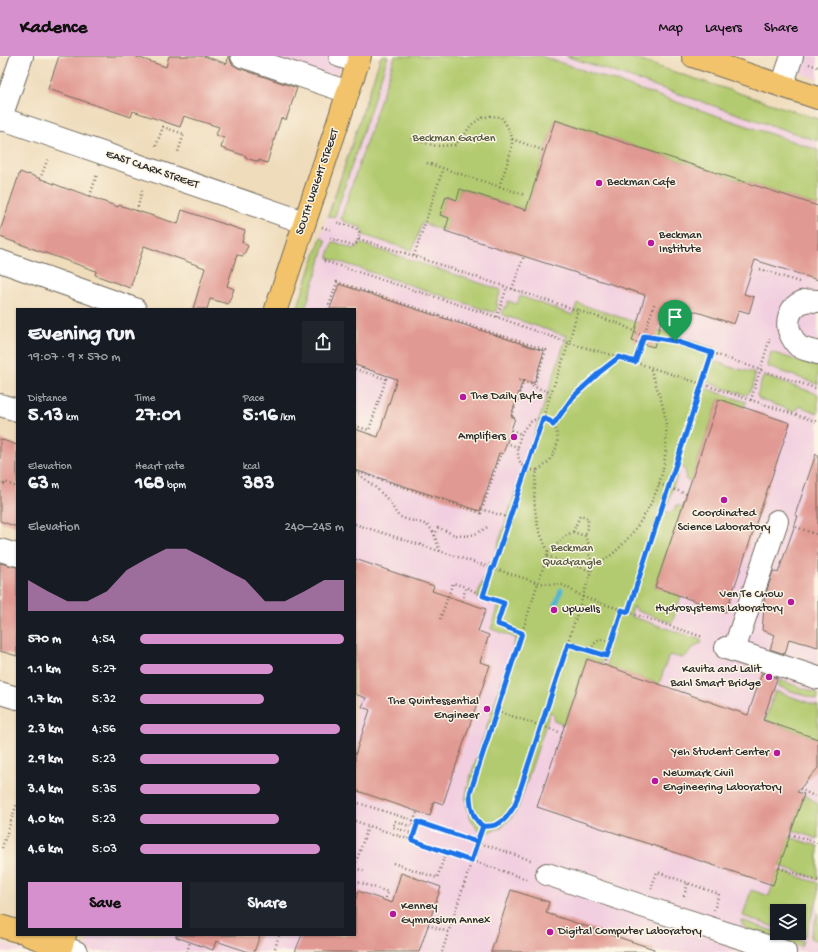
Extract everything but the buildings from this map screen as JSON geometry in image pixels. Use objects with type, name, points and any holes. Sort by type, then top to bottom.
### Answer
[{"type":"main road","points":[[693,56],[818,98]]},
{"type":"main road","name":"SOUTH WRIGHT STREET","points":[[276,308],[348,92],[353,58]]},
{"type":"main road","points":[[0,926],[16,931]]},
{"type":"main road","points":[[31,936],[65,947]]},
{"type":"street","points":[[0,118],[22,56]]},
{"type":"street","points":[[242,56],[348,92]]},
{"type":"street","points":[[782,86],[792,56]]},
{"type":"street","name":"EAST CLARK STREET","points":[[0,118],[304,222]]},
{"type":"street","points":[[0,261],[132,308]]},
{"type":"street","points":[[818,301],[806,301],[797,306],[792,310],[788,318],[788,326],[794,342],[800,347],[818,353]]},
{"type":"street","points":[[0,405],[16,410]]},
{"type":"street","points":[[777,521],[730,649],[818,678]]},
{"type":"street","points":[[0,550],[16,555]]},
{"type":"street","points":[[0,693],[16,698]]},
{"type":"street","points":[[542,878],[645,907],[785,952]]},
{"type":"path","points":[[411,139],[436,146],[455,145],[463,137],[471,125],[481,118],[501,116],[512,138],[510,153],[499,187]]},
{"type":"path","points":[[156,146],[163,127],[184,134],[178,152]]},
{"type":"path","points":[[512,138],[545,151]]},
{"type":"path","points":[[40,179],[48,158]]},
{"type":"path","points":[[427,163],[525,195]]},
{"type":"path","points":[[414,256],[443,168]]},
{"type":"path","points":[[90,196],[97,174]]},
{"type":"path","points":[[137,211],[142,190]]},
{"type":"path","points":[[330,238],[352,246],[357,242],[359,232],[356,228],[336,222]]},
{"type":"path","points":[[358,239],[578,309],[620,324],[644,336],[675,341],[818,389]]},
{"type":"path","points":[[512,289],[524,256]]},
{"type":"path","points":[[324,261],[497,317],[569,343],[635,362],[818,422]]},
{"type":"path","points":[[760,270],[805,284]]},
{"type":"path","points":[[328,308],[337,282],[546,350],[534,385],[520,381]]},
{"type":"path","points":[[497,317],[507,287]]},
{"type":"path","points":[[635,362],[655,302]]},
{"type":"path","points":[[483,596],[569,343],[578,309]]},
{"type":"path","points":[[628,612],[712,353]]},
{"type":"path","points":[[553,425],[573,397],[601,371],[619,357]]},
{"type":"path","points":[[356,368],[386,379],[369,430],[356,426]]},
{"type":"path","points":[[593,564],[612,554],[631,536],[643,518],[659,484],[665,451],[666,425],[661,400],[650,368]]},
{"type":"path","points":[[751,400],[761,370]]},
{"type":"path","points":[[520,381],[551,393]]},
{"type":"path","points":[[512,416],[520,381]]},
{"type":"path","points":[[543,418],[550,421],[555,428],[557,433],[556,450],[550,461],[543,467],[537,470],[526,468],[520,462],[518,457],[518,442],[528,423],[543,418]]},
{"type":"path","points":[[511,430],[521,434]]},
{"type":"path","points":[[506,443],[518,447]]},
{"type":"path","points":[[356,472],[481,512],[500,454]]},
{"type":"path","points":[[537,470],[534,502],[535,514],[548,552],[470,793],[470,803],[474,817],[478,823],[483,826],[495,826],[509,815],[515,805],[591,571],[593,564],[585,536],[589,522],[588,519],[584,516],[579,518],[573,532]]},
{"type":"path","points":[[356,473],[362,476],[390,502],[394,511],[399,516],[408,521],[418,522],[429,527],[433,532],[440,552]]},
{"type":"path","points":[[0,483],[4,484],[5,482],[16,486]]},
{"type":"path","points":[[659,484],[687,494]]},
{"type":"path","points":[[481,509],[510,518]]},
{"type":"path","points":[[777,521],[818,535]]},
{"type":"path","points":[[356,524],[539,583],[563,585],[583,597],[703,637]]},
{"type":"path","points":[[435,539],[438,528],[461,536],[474,534],[489,526]]},
{"type":"path","points":[[548,552],[558,544],[565,535],[573,532],[585,536]]},
{"type":"path","points":[[547,556],[591,571]]},
{"type":"path","points":[[440,619],[453,583],[504,603],[497,624],[522,633]]},
{"type":"path","points":[[462,601],[466,587]]},
{"type":"path","points":[[604,665],[622,610]]},
{"type":"path","points":[[591,651],[596,642],[600,639],[612,641]]},
{"type":"path","points":[[568,644],[607,656]]},
{"type":"path","points":[[497,711],[562,733]]},
{"type":"path","points":[[800,789],[818,798]]},
{"type":"path","points":[[356,802],[542,863],[542,878],[471,861],[356,821]]},
{"type":"path","points":[[2,848],[16,806]]},
{"type":"path","points":[[410,840],[410,833],[393,827],[395,821],[412,826],[417,812]]},
{"type":"path","points":[[410,840],[418,822]]},
{"type":"path","points":[[356,864],[368,826]]},
{"type":"path","points":[[442,952],[483,826]]},
{"type":"path","points":[[790,834],[818,843]]},
{"type":"path","points":[[393,863],[437,878],[446,852]]},
{"type":"path","points":[[356,867],[366,872]]},
{"type":"path","points":[[779,868],[818,882]]},
{"type":"path","points":[[645,907],[657,872],[720,894],[709,928]]},
{"type":"path","points":[[356,881],[388,892],[385,900]]},
{"type":"path","points":[[684,896],[688,883]]},
{"type":"path","points":[[428,926],[448,932]]},
{"type":"path","points":[[274,952],[279,936]]},
{"type":"path","points":[[187,952],[190,942]]},
{"type":"shaded area","points":[[265,56],[344,56],[336,80]]},
{"type":"shaded area","points":[[380,56],[619,56],[818,126],[818,952],[84,952],[90,936],[356,936],[356,308],[296,308]]},
{"type":"shaded area","points":[[806,56],[818,56],[818,79],[800,73]]},
{"type":"shaded area","points":[[0,942],[28,952],[0,952]]},
{"type":"green space","points":[[381,56],[388,56],[335,216],[328,216]]},
{"type":"green space","name":"Beckman Garden","points":[[395,56],[541,56],[818,150],[818,206],[555,120],[526,210],[460,189],[457,200],[446,196],[440,215],[449,218],[445,231],[422,223],[413,249],[411,250],[363,235],[362,228],[343,221],[341,218]]},
{"type":"green space","points":[[566,56],[626,56],[818,119],[818,141]]},
{"type":"green space","points":[[321,237],[326,241],[305,308],[297,308]]},
{"type":"green space","points":[[333,242],[354,249],[358,247],[359,243],[501,290],[496,304],[498,305],[496,311],[492,312],[328,258]]},
{"type":"green space","name":"Beckman Quadrangle","points":[[520,296],[573,315],[577,303],[717,349],[713,361],[739,370],[754,373],[754,382],[752,388],[746,395],[712,384],[707,378],[703,392],[708,389],[746,402],[744,408],[719,399],[691,481],[685,479],[685,471],[680,465],[665,512],[672,511],[677,505],[683,507],[655,587],[681,596],[672,623],[637,611],[634,606],[630,616],[701,640],[702,643],[696,645],[683,658],[669,655],[659,684],[606,666],[608,660],[604,659],[602,664],[587,659],[565,724],[554,721],[554,715],[550,712],[518,808],[503,825],[492,831],[484,832],[477,828],[472,821],[468,812],[466,794],[516,638],[491,629],[499,605],[477,597],[489,563],[493,560],[567,335],[503,315],[502,312],[508,301],[517,304]]},
{"type":"green space","points":[[771,352],[818,367],[818,384],[768,367],[767,364]]},
{"type":"green space","points":[[763,377],[818,394],[818,413],[799,406],[796,410],[792,411],[759,399],[757,395]]},
{"type":"green space","points":[[779,680],[818,693],[818,700],[777,686]]},
{"type":"green space","points":[[775,691],[818,706],[818,739],[765,720]]},
{"type":"green space","points":[[804,794],[818,804],[818,839],[792,830]]},
{"type":"green space","points":[[789,837],[818,846],[818,879],[780,866]]},
{"type":"green space","points":[[778,870],[818,883],[818,897],[806,934],[806,904],[770,904],[770,926],[743,916],[751,890],[769,896]]},
{"type":"green space","points":[[818,912],[818,941],[810,938]]},
{"type":"green space","points":[[741,920],[770,930],[770,937],[749,930]]},
{"type":"green space","points":[[780,940],[800,940],[803,941],[801,947]]},
{"type":"waterway","points":[[556,604],[561,590]]},
{"type":"place","name":"Beckman Cafe","points":[[599,183]]},
{"type":"place","name":"Beckman Institute","points":[[651,243]]},
{"type":"place","name":"The Daily Byte","points":[[463,397]]},
{"type":"place","name":"Amplifiers","points":[[514,437]]},
{"type":"place","name":"Coordinated Science Laboratory","points":[[724,500]]},
{"type":"place","name":"Ven Te Chow Hydrosystems Laboratory","points":[[791,602]]},
{"type":"place","name":"Upwells","points":[[554,610]]},
{"type":"place","name":"Kavita and Lalit Bahl Smart Bridge","points":[[769,677]]},
{"type":"place","name":"The Quintessential Engineer","points":[[487,709]]},
{"type":"place","name":"Yeh Student Center","points":[[777,753]]},
{"type":"place","name":"Newmark Civil Engineering Laboratory","points":[[655,781]]},
{"type":"place","name":"Kenney Gymnasium Annex","points":[[393,914]]},
{"type":"place","name":"Digital Computer Laboratory","points":[[550,932]]},
{"type":"route","points":[[675,341],[658,337],[644,336],[635,362],[619,357],[601,371],[573,397],[553,425],[550,421],[543,418],[483,596],[504,603],[497,624],[522,633],[470,793],[470,803],[474,817],[478,823],[483,826],[477,842],[418,822],[412,840],[471,861],[483,826],[495,826],[509,815],[515,805],[568,644],[607,656],[622,610],[628,612],[712,353],[675,341]]}]
